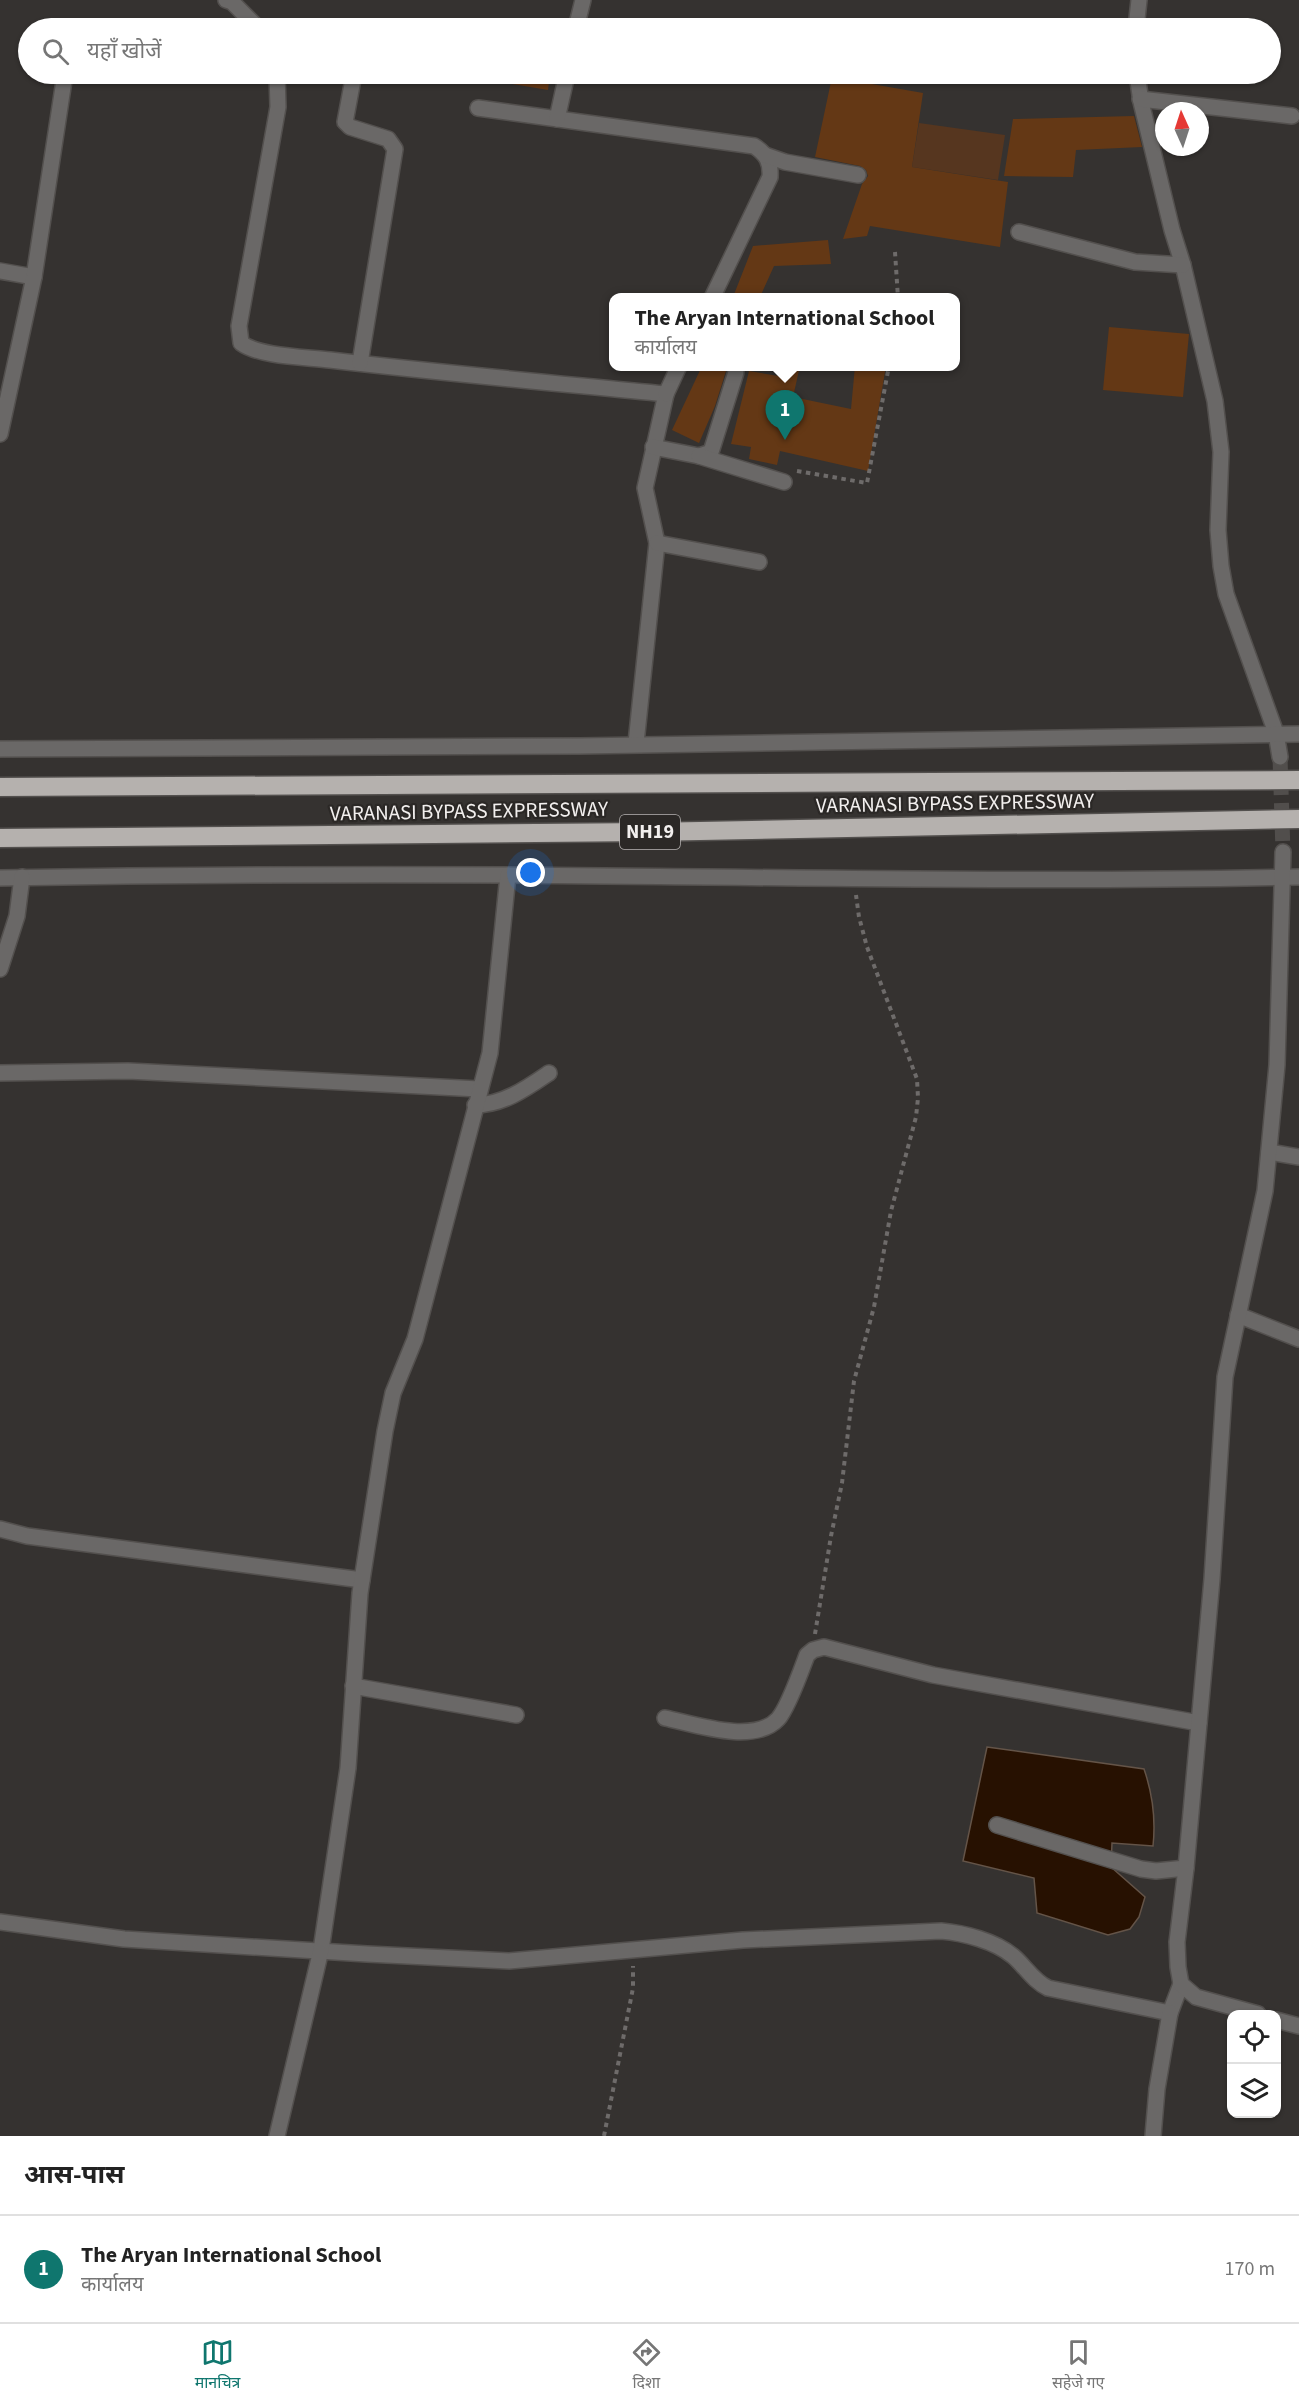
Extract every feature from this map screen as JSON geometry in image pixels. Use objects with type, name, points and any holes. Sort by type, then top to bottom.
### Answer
[{"type":"highway","name":"VARANASI BYPASS EXPRESSWAY","points":[[0,787],[1299,780]]},
{"type":"highway","name":"VARANASI BYPASS EXPRESSWAY","points":[[0,838],[661,832],[1299,819]]},
{"type":"street","points":[[226,0],[232,2],[248,18]]},
{"type":"street","points":[[578,18],[583,0]]},
{"type":"street","points":[[1137,18],[1139,0]]},
{"type":"street","points":[[0,434],[34,277],[63,84]]},
{"type":"street","points":[[277,84],[278,107],[239,336],[241,343],[265,352],[666,394]]},
{"type":"street","points":[[352,84],[345,122],[350,127],[388,139],[395,149],[360,363]]},
{"type":"street","points":[[557,119],[565,84]]},
{"type":"street","points":[[1138,84],[1215,401],[1221,452],[1218,530],[1226,594],[1275,733],[1280,757]]},
{"type":"street","points":[[1140,99],[1292,116]]},
{"type":"street","points":[[478,108],[754,146],[765,155],[785,162],[858,176]]},
{"type":"street","points":[[714,293],[770,177],[771,167],[765,155]]},
{"type":"street","points":[[1019,232],[1135,262],[1183,265]]},
{"type":"street","points":[[0,271],[34,277]]},
{"type":"street","points":[[636,743],[657,543],[645,488],[666,394],[678,371]]},
{"type":"street","points":[[699,456],[711,452],[736,372]]},
{"type":"street","points":[[654,447],[699,456],[784,482]]},
{"type":"street","points":[[657,543],[759,562]]},
{"type":"street","points":[[0,749],[580,746],[636,743],[1299,734]]},
{"type":"street","points":[[1153,2136],[1157,2089],[1170,2013],[1181,1984],[1177,1942],[1186,1868],[1212,1579],[1225,1377],[1265,1191],[1269,1152],[1277,1065],[1283,852]]},
{"type":"street","points":[[0,878],[508,875],[854,879],[1299,877]]},
{"type":"street","points":[[277,2136],[321,1950],[348,1768],[362,1580],[385,1431],[393,1393],[415,1339],[490,1053],[508,875]]},
{"type":"street","points":[[0,969],[17,916],[22,878]]},
{"type":"street","points":[[0,1073],[128,1071],[324,1079],[479,1089]]},
{"type":"street","points":[[475,1105],[498,1102],[527,1088],[549,1073]]},
{"type":"street","points":[[1269,1152],[1299,1157]]},
{"type":"street","points":[[1238,1315],[1299,1339]]},
{"type":"street","points":[[0,1529],[27,1536],[362,1580]]},
{"type":"street","points":[[665,1718],[732,1732],[749,1732],[764,1727],[778,1719],[807,1655],[813,1650],[832,1648],[933,1675],[1199,1724]]},
{"type":"street","points":[[354,1686],[516,1715]]},
{"type":"street","points":[[997,1825],[1141,1869],[1156,1871],[1186,1868]]},
{"type":"street","points":[[0,1922],[113,1938],[509,1961],[742,1940],[951,1932],[1001,1948],[1013,1956],[1034,1979],[1048,1988],[1170,2013]]},
{"type":"street","points":[[1181,1984],[1196,1997],[1243,2010]]},
{"type":"street","points":[[1281,2021],[1299,2026]]},
{"type":"path","points":[[895,252],[898,293]]},
{"type":"path","points":[[784,482],[788,470],[867,483],[888,371]]},
{"type":"path","points":[[813,1650],[842,1483],[854,1381],[874,1306],[891,1211],[916,1117],[918,1098],[917,1079],[862,932],[854,879]]},
{"type":"path","points":[[604,2136],[633,1988],[631,1951]]},
{"type":"shaded area","points":[[919,123],[1005,135],[998,180],[912,167]]},
{"type":"shaded area","points":[[987,1747],[1144,1769],[1153,1807],[1153,1846],[1112,1843],[1111,1867],[1145,1897],[1139,1917],[1130,1929],[1108,1935],[1037,1913],[1034,1878],[963,1861]]},
{"type":"building","points":[[513,84],[549,84],[548,90]]},
{"type":"building","points":[[831,84],[872,84],[923,93],[912,167],[1008,182],[1000,247],[870,226],[867,236],[843,239],[862,184],[868,176],[866,170],[860,166],[815,157]]},
{"type":"building","points":[[1134,116],[1142,147],[1076,150],[1073,177],[1004,176],[1013,119]]},
{"type":"building","points":[[828,240],[831,264],[774,266],[762,293],[735,293],[753,246]]},
{"type":"building","points":[[1109,327],[1189,334],[1183,397],[1103,390]]},
{"type":"building","points":[[700,371],[726,371],[715,406],[699,443],[672,430]]},
{"type":"building","points":[[749,371],[784,377],[784,371],[799,371],[793,397],[851,409],[855,371],[885,371],[868,471],[780,451],[777,465],[749,459],[751,447],[731,444]]},
{"type":"tunnel","points":[[1280,757],[1283,852]]},
{"type":"place","name":"The Aryan International School","points":[[785,440]]}]
